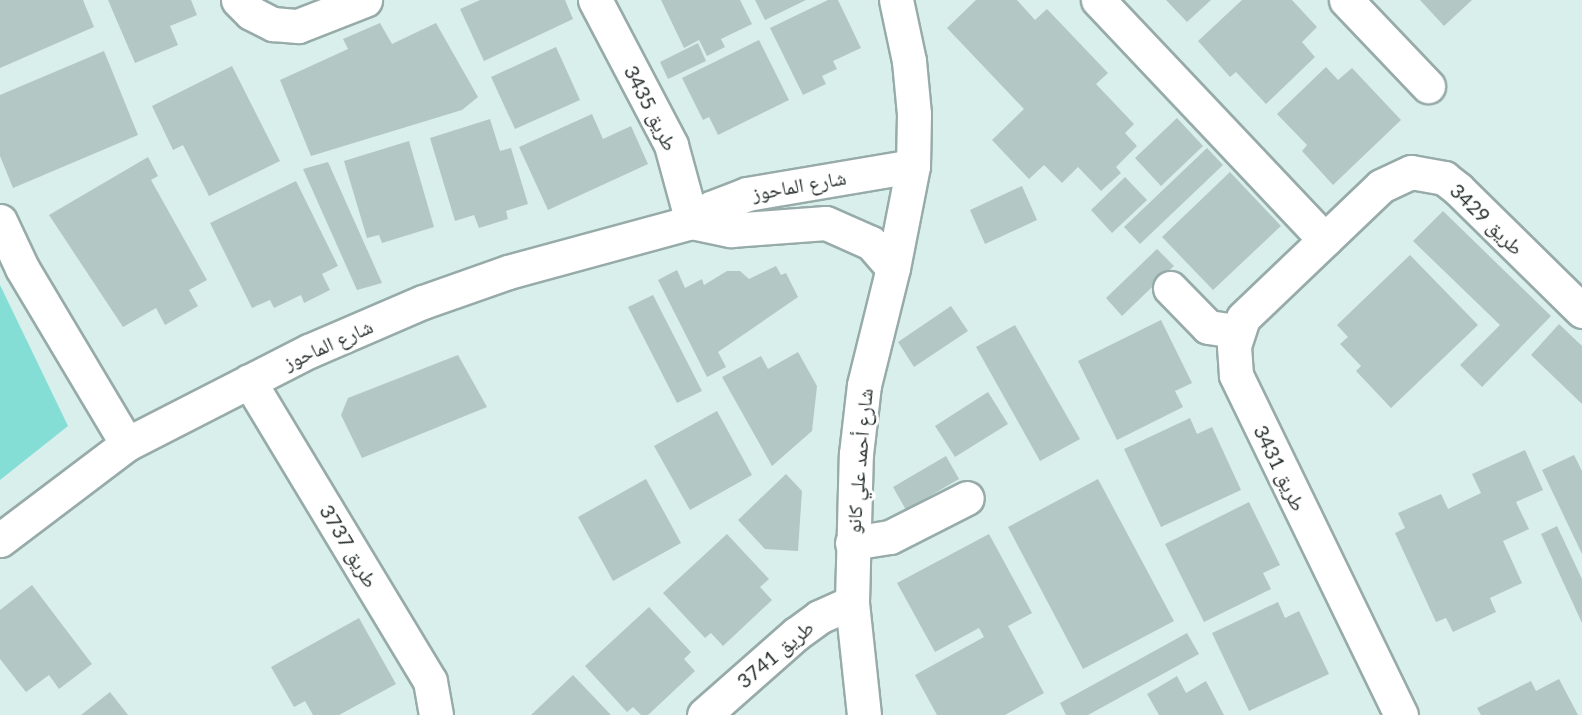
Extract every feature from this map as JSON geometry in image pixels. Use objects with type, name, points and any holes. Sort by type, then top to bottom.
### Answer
[{"type":"street","points":[[238,0],[251,13],[273,24],[298,26],[365,0]]},
{"type":"street","name":"طريق 3435","points":[[595,0],[671,145],[692,222]]},
{"type":"street","points":[[896,0],[909,61],[914,114],[913,165]]},
{"type":"street","points":[[1098,0],[1325,240]]},
{"type":"street","points":[[1346,0],[1428,86]]},
{"type":"street","name":"شارع الماحوز","points":[[0,540],[127,444],[249,381],[423,302],[508,272],[692,222],[729,199],[763,189],[913,165]]},
{"type":"street","name":"شارع أحمد علي كانو","points":[[864,715],[852,602],[856,454],[864,385],[906,211],[913,165]]},
{"type":"street","name":"طريق 3429","points":[[1325,240],[1381,186],[1411,172],[1428,173],[1444,178],[1458,189],[1582,311]]},
{"type":"street","points":[[0,221],[22,268],[127,444]]},
{"type":"street","name":"شارع الماحوز","points":[[692,222],[731,230],[826,223],[871,243],[893,268]]},
{"type":"street","name":"طريق 3431","points":[[1325,240],[1253,305],[1238,331],[1234,360],[1242,389],[1401,715]]},
{"type":"street","points":[[1170,288],[1208,327],[1238,331]]},
{"type":"street","name":"طريق 3737","points":[[249,381],[430,681],[436,715]]},
{"type":"street","points":[[852,543],[890,537],[967,498]]},
{"type":"street","name":"طريق 3741","points":[[704,715],[819,616],[852,602]]},
{"type":"shaded area","points":[[0,285],[68,426],[0,480]]},
{"type":"building","points":[[0,0],[83,0],[94,27],[0,68]]},
{"type":"building","points":[[108,0],[191,0],[197,15],[170,26],[178,45],[135,63]]},
{"type":"building","points":[[480,0],[565,0],[573,19],[484,61],[460,9]]},
{"type":"building","points":[[661,0],[740,0],[752,24],[721,39],[725,47],[707,56],[699,40],[684,48]]},
{"type":"building","points":[[755,0],[806,0],[765,20]]},
{"type":"building","points":[[828,0],[838,0],[861,48],[833,61],[837,69],[822,76],[826,84],[803,95],[770,28]]},
{"type":"building","points":[[976,0],[1017,0],[1035,20],[1047,9],[1108,73],[1096,84],[1134,124],[1125,133],[1137,146],[1116,167],[1121,173],[1101,191],[1078,167],[1062,183],[1044,165],[1029,179],[992,140],[1024,109],[947,28]]},
{"type":"building","points":[[1166,0],[1211,0],[1187,22]]},
{"type":"building","points":[[1242,0],[1292,0],[1317,27],[1302,42],[1315,57],[1266,104],[1236,72],[1230,77],[1198,41]]},
{"type":"building","points":[[1420,0],[1472,0],[1444,26]]},
{"type":"building","points":[[380,23],[392,44],[436,23],[478,97],[462,110],[311,156],[280,80],[348,49],[343,39]]},
{"type":"building","points":[[759,40],[789,100],[718,135],[709,117],[703,120],[682,78]]},
{"type":"building","points":[[698,43],[706,61],[668,79],[660,62]]},
{"type":"building","points":[[556,47],[580,100],[515,129],[491,77]]},
{"type":"building","points":[[104,51],[138,135],[13,188],[0,156],[0,95]]},
{"type":"building","points":[[232,66],[280,161],[209,196],[183,145],[173,150],[152,106]]},
{"type":"building","points":[[1326,67],[1338,80],[1352,68],[1401,120],[1333,185],[1302,151],[1307,145],[1277,114]]},
{"type":"building","points":[[592,114],[603,139],[631,126],[648,164],[548,210],[519,147]]},
{"type":"building","points":[[1177,118],[1203,146],[1161,186],[1135,158]]},
{"type":"building","points":[[490,119],[500,151],[511,148],[528,204],[506,211],[508,219],[479,228],[474,215],[455,221],[430,138]]},
{"type":"building","points":[[409,141],[434,227],[382,243],[379,235],[367,238],[344,161]]},
{"type":"building","points":[[1207,148],[1223,165],[1140,244],[1124,227]]},
{"type":"building","points":[[148,157],[158,176],[151,180],[207,280],[189,290],[198,306],[165,325],[156,308],[123,327],[49,215]]},
{"type":"building","points":[[328,162],[382,283],[357,290],[303,169]]},
{"type":"building","points":[[1230,172],[1281,226],[1213,290],[1162,237]]},
{"type":"building","points":[[1125,177],[1147,200],[1112,233],[1091,210]]},
{"type":"building","points":[[296,181],[338,266],[322,274],[330,290],[304,303],[301,295],[274,308],[270,300],[252,308],[210,223]]},
{"type":"building","points":[[1022,186],[1037,220],[985,244],[970,210]]},
{"type":"building","points":[[1443,211],[1551,316],[1482,387],[1460,365],[1500,325],[1413,241]]},
{"type":"building","points":[[1157,249],[1174,266],[1122,316],[1106,298]]},
{"type":"building","points":[[1410,255],[1478,325],[1391,408],[1356,371],[1361,366],[1340,344],[1348,337],[1337,325]]},
{"type":"building","points":[[776,266],[781,275],[786,273],[798,297],[718,352],[726,367],[707,377],[658,280],[677,270],[685,288],[702,279],[704,285],[727,271],[740,271],[749,279]]},
{"type":"building","points":[[653,295],[702,391],[677,403],[628,307]]},
{"type":"building","points":[[951,306],[968,331],[914,367],[898,342]]},
{"type":"building","points":[[1161,320],[1192,383],[1175,391],[1183,407],[1117,440],[1078,361]]},
{"type":"building","points":[[1559,324],[1582,346],[1582,404],[1531,355]]},
{"type":"building","points":[[1015,325],[1080,439],[1040,461],[976,347]]},
{"type":"building","points":[[798,352],[817,386],[812,431],[772,466],[722,377],[761,356],[768,369]]},
{"type":"building","points":[[458,355],[487,407],[362,458],[341,415],[348,398]]},
{"type":"building","points":[[988,392],[1008,424],[955,457],[935,426]]},
{"type":"building","points":[[717,411],[752,475],[690,510],[654,446]]},
{"type":"building","points":[[1190,418],[1197,434],[1212,427],[1241,490],[1161,527],[1124,449]]},
{"type":"building","points":[[1525,450],[1543,490],[1516,502],[1529,529],[1503,541],[1522,583],[1490,598],[1496,612],[1453,632],[1446,618],[1436,622],[1395,533],[1405,528],[1398,513],[1441,494],[1448,509],[1481,493],[1472,474]]},
{"type":"building","points":[[1574,455],[1582,471],[1582,554],[1542,470]]},
{"type":"building","points":[[946,456],[959,479],[906,510],[893,487]]},
{"type":"building","points":[[786,474],[802,491],[798,551],[765,549],[738,520]]},
{"type":"building","points":[[646,479],[681,543],[613,581],[578,517]]},
{"type":"building","points":[[1098,479],[1174,621],[1083,669],[1008,527]]},
{"type":"building","points":[[1249,502],[1280,565],[1263,573],[1271,589],[1204,622],[1165,544]]},
{"type":"building","points":[[1557,526],[1582,579],[1582,623],[1541,534]]},
{"type":"building","points":[[727,534],[769,579],[760,587],[772,600],[723,646],[711,633],[705,638],[663,593]]},
{"type":"building","points":[[989,534],[1032,613],[1008,626],[1044,693],[1005,715],[937,715],[915,675],[984,637],[979,628],[935,652],[897,583]]},
{"type":"building","points":[[32,585],[92,664],[59,689],[49,675],[26,692],[0,659],[0,610]]},
{"type":"building","points":[[1278,602],[1285,618],[1299,611],[1329,674],[1249,711],[1212,633]]},
{"type":"building","points":[[649,607],[691,652],[684,659],[695,671],[648,715],[641,715],[633,707],[627,712],[585,666]]},
{"type":"building","points":[[359,618],[396,684],[339,715],[313,715],[305,701],[294,707],[271,667]]},
{"type":"building","points":[[1187,633],[1199,654],[1088,715],[1066,715],[1060,703]]},
{"type":"building","points":[[573,675],[611,715],[531,715]]},
{"type":"building","points":[[1177,676],[1186,693],[1206,681],[1224,715],[1159,715],[1147,694]]},
{"type":"building","points":[[1559,679],[1578,715],[1481,715],[1477,708],[1531,681],[1536,691]]},
{"type":"building","points":[[110,692],[128,715],[81,715]]}]
